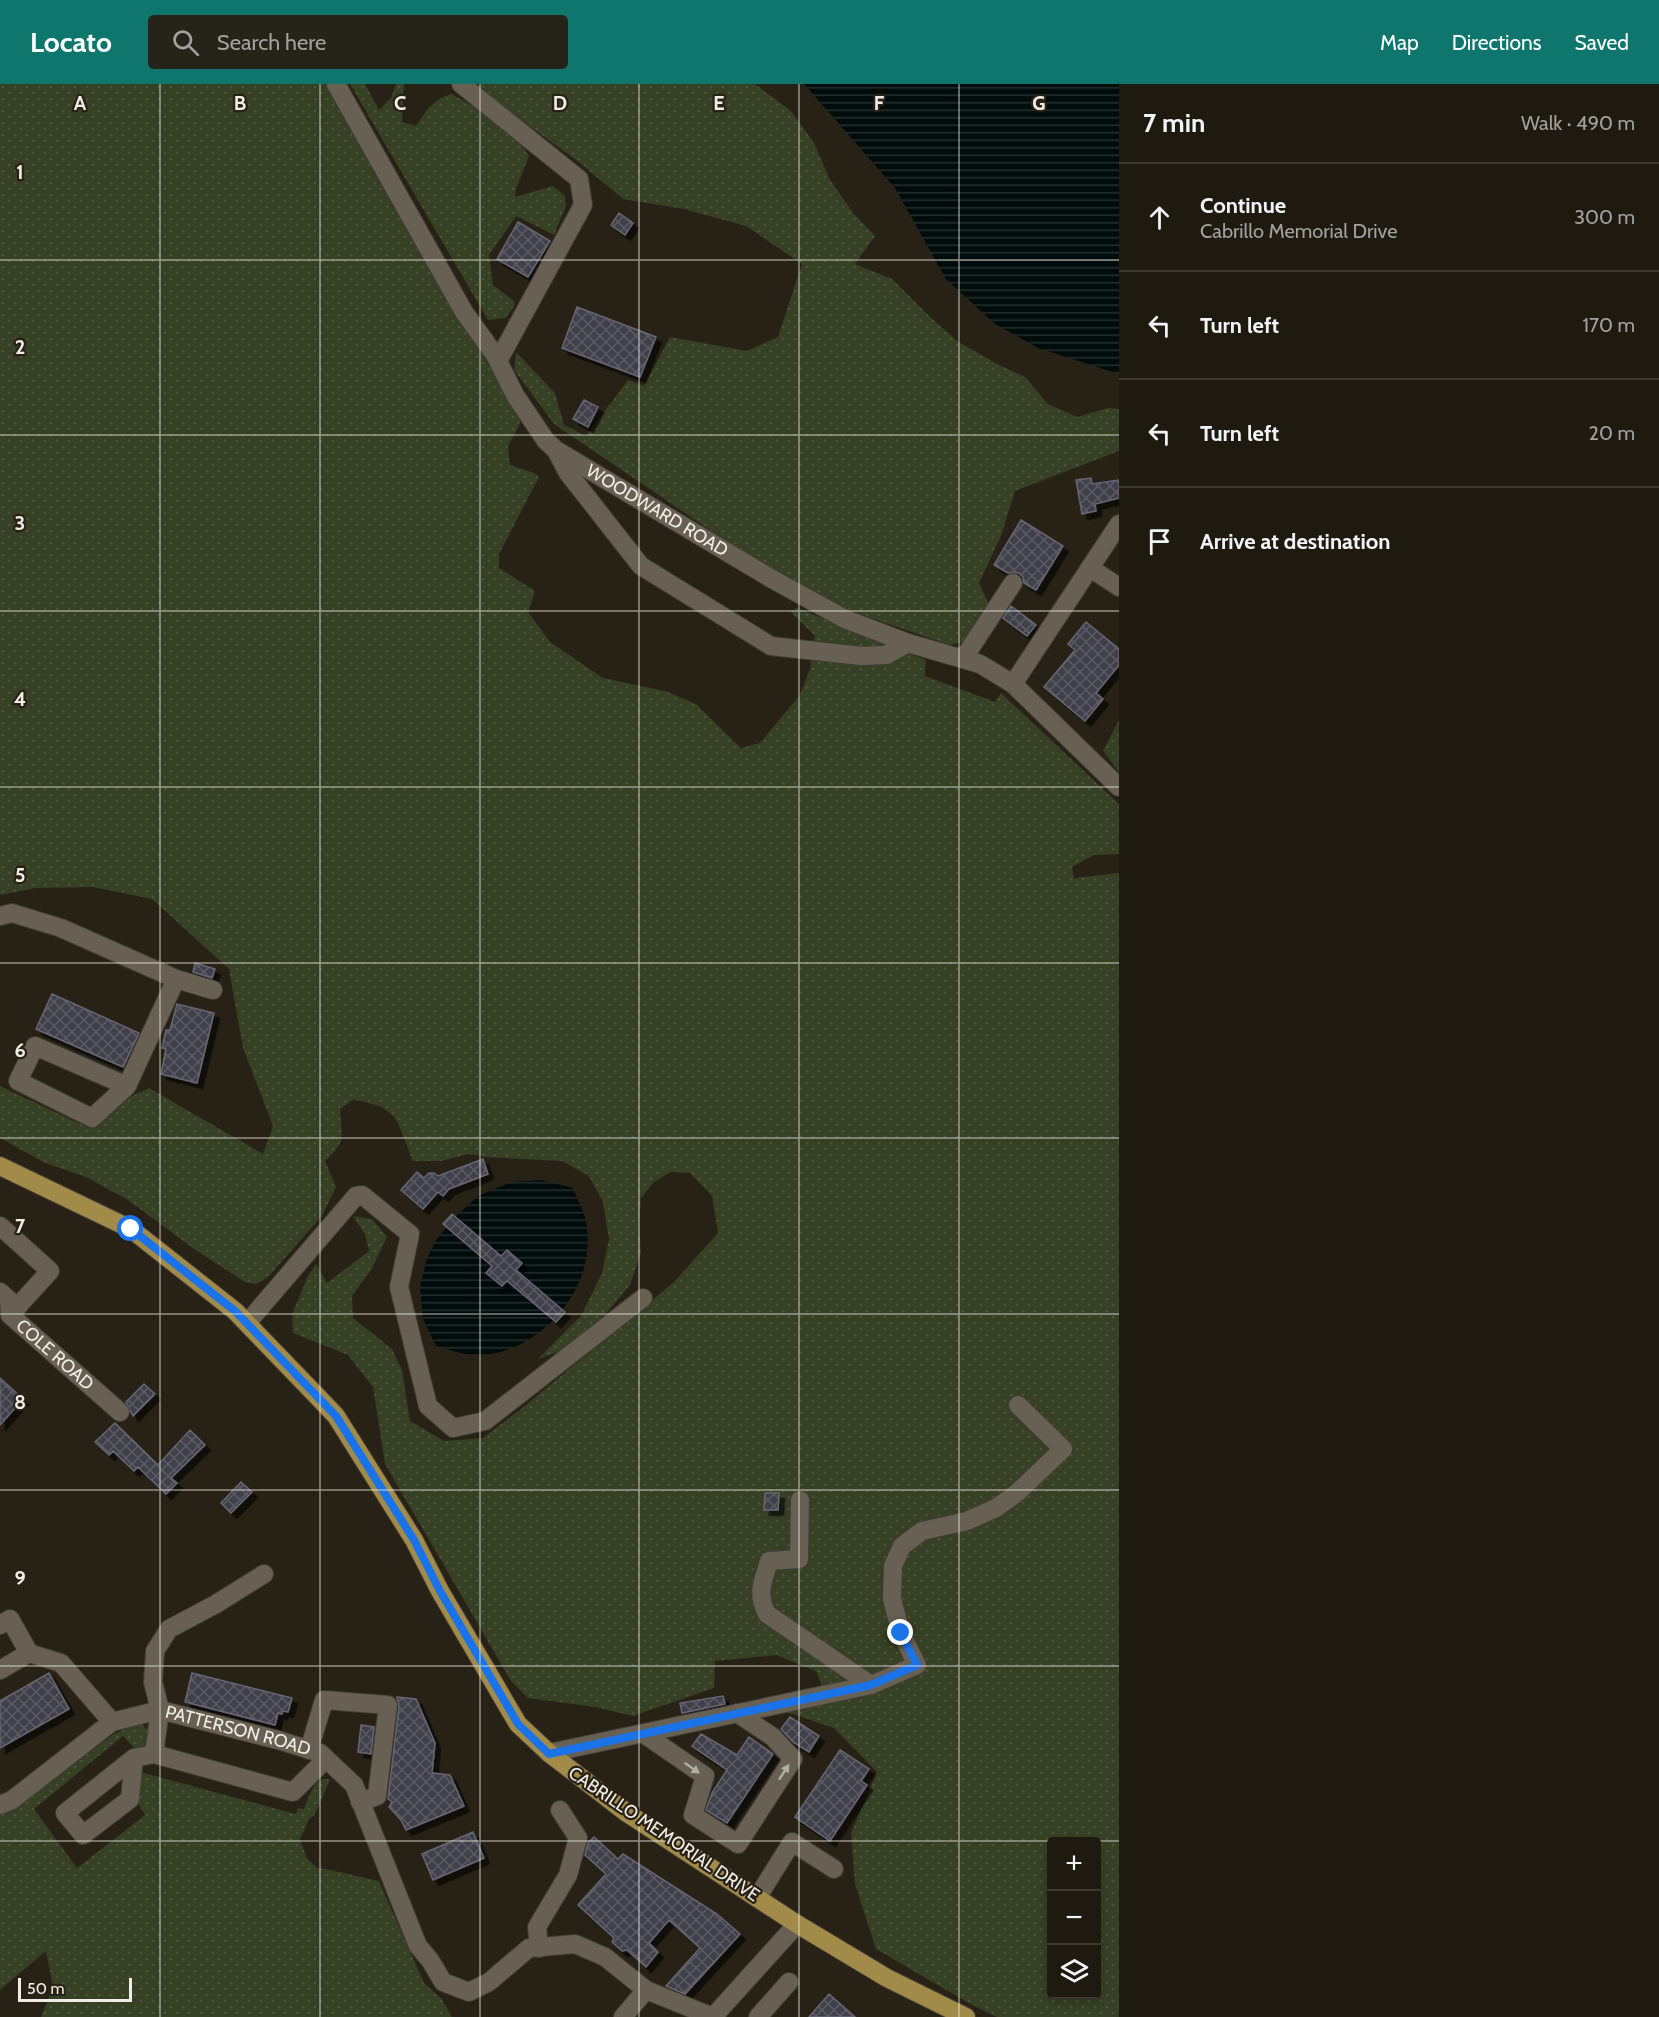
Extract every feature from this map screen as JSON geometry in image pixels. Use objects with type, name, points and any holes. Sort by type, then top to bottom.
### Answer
[{"type":"main road","name":"CABRILLO MEMORIAL DRIVE","points":[[0,1166],[131,1229],[235,1311],[336,1416],[414,1540],[440,1591],[518,1724],[549,1754],[627,1813],[797,1924],[886,1978],[966,2017]]},
{"type":"street","name":"WOODWARD ROAD","points":[[336,84],[464,312],[498,361],[515,395],[546,441],[556,450],[845,619],[908,643],[980,664],[1012,684],[1119,787]]},
{"type":"street","points":[[461,84],[579,179],[583,205],[498,361]]},
{"type":"street","points":[[556,450],[568,473],[641,566],[771,646],[861,656],[886,655],[908,643]]},
{"type":"street","points":[[1012,684],[1119,524]]},
{"type":"street","points":[[1090,568],[1119,587]]},
{"type":"street","points":[[963,659],[1013,584]]},
{"type":"street","points":[[0,916],[12,913],[61,928],[176,979],[213,990]]},
{"type":"street","points":[[127,1086],[35,1046],[18,1081],[92,1118],[127,1086],[176,979]]},
{"type":"street","points":[[247,1323],[356,1196],[362,1195],[410,1234],[399,1287],[428,1406],[453,1428],[485,1422],[643,1298]]},
{"type":"street","points":[[0,1226],[50,1270],[5,1304]]},
{"type":"street","name":"COLE ROAD","points":[[5,1304],[120,1412]]},
{"type":"street","points":[[549,1754],[871,1685],[917,1665],[901,1633],[892,1599],[893,1566],[902,1546],[922,1531],[967,1521],[996,1508],[1018,1492],[1063,1449],[1018,1405]]},
{"type":"street","points":[[800,1500],[799,1559],[769,1561],[761,1590],[761,1602],[767,1614],[871,1685]]},
{"type":"street","points":[[154,1754],[160,1710],[153,1682],[155,1651],[170,1629],[264,1574]]},
{"type":"street","points":[[0,1624],[10,1619],[29,1653],[61,1663],[112,1722]]},
{"type":"street","points":[[0,1670],[29,1653]]},
{"type":"street","points":[[309,1750],[324,1700],[388,1705],[377,1796],[360,1802]]},
{"type":"street","name":"PATTERSON ROAD","points":[[0,1805],[12,1800],[112,1722],[160,1710],[278,1740],[320,1753],[354,1785],[418,1946],[430,1960],[443,1982],[469,1992],[489,1982],[534,1948]]},
{"type":"street","points":[[644,1734],[705,1776],[693,1815],[738,1844],[793,1759],[773,1737],[737,1713]]},
{"type":"street","points":[[134,1758],[154,1754],[293,1792],[326,1759]]},
{"type":"street","points":[[560,1810],[578,1838],[568,1875],[537,1926],[534,1948],[575,1944],[605,1957],[646,1990],[713,2017],[797,1924]]},
{"type":"street","points":[[757,1898],[792,1842],[834,1869]]},
{"type":"street","points":[[758,2017],[789,1982]]},
{"type":"street","points":[[623,2017],[646,1990]]},
{"type":"green space","points":[[0,84],[329,84],[520,420],[508,446],[510,465],[539,477],[499,554],[499,568],[535,591],[528,612],[550,642],[603,678],[665,691],[696,704],[741,748],[760,743],[800,695],[810,669],[815,636],[791,612],[797,608],[926,660],[925,676],[995,702],[1001,693],[1119,804],[1119,854],[1094,855],[1072,867],[1074,878],[1119,873],[1119,2017],[997,2017],[876,1949],[855,1884],[851,1833],[877,1772],[834,1728],[784,1711],[829,1702],[816,1671],[776,1655],[715,1661],[714,1688],[633,1716],[595,1707],[528,1698],[511,1681],[385,1464],[373,1387],[348,1355],[293,1333],[292,1314],[308,1276],[316,1264],[327,1283],[369,1251],[365,1234],[353,1216],[372,1219],[387,1237],[371,1270],[352,1296],[353,1318],[392,1349],[402,1370],[410,1421],[444,1441],[483,1438],[674,1282],[718,1233],[712,1196],[690,1173],[670,1172],[654,1182],[641,1198],[639,1224],[641,1253],[630,1285],[604,1316],[560,1351],[538,1359],[581,1316],[602,1273],[609,1239],[603,1202],[589,1176],[562,1161],[469,1154],[441,1161],[413,1161],[397,1120],[376,1105],[353,1100],[340,1109],[342,1138],[337,1148],[325,1161],[336,1187],[322,1216],[268,1277],[256,1284],[245,1282],[194,1249],[128,1200],[86,1177],[45,1163],[0,1138],[0,1086],[89,1128],[132,1096],[149,1088],[263,1154],[273,1126],[243,1048],[229,969],[152,899],[93,887],[36,888],[0,895]]},
{"type":"green space","points":[[350,84],[365,84],[379,110],[391,98],[396,84],[404,84],[402,122],[416,126],[435,102],[452,94],[485,113],[505,128],[522,145],[529,156],[515,197],[553,186],[565,196],[566,206],[554,235],[516,216],[489,255],[493,285],[514,301],[514,307],[505,318],[488,320]]},
{"type":"green space","points":[[480,84],[755,84],[791,111],[814,143],[830,180],[854,214],[875,236],[855,264],[892,279],[957,341],[1025,377],[1048,404],[1077,417],[1108,408],[1119,409],[1119,451],[1015,491],[1001,536],[979,583],[988,602],[975,630],[967,641],[949,645],[839,607],[751,558],[554,424],[514,370],[516,352],[555,393],[564,425],[586,436],[628,380],[644,386],[670,337],[747,351],[778,337],[802,264],[746,226],[684,209],[623,199],[580,163],[479,89]]},
{"type":"green space","points":[[1119,720],[1119,772],[1103,751]]},
{"type":"green space","points":[[136,1724],[143,1725],[148,1731],[145,1749],[136,1750],[123,1736],[34,1809],[77,1868],[145,1815],[137,1802],[140,1772],[296,1814],[298,1808],[304,1809],[310,1793],[320,1780],[330,1780],[300,1840],[307,1858],[317,1868],[379,1881],[424,1983],[442,1999],[452,2017],[41,2017],[53,1987],[46,1951],[0,1990],[0,1811],[27,1799],[114,1734]]},
{"type":"shaded area","points":[[804,84],[1119,84],[1119,374],[1038,348],[995,324],[946,279],[895,188]]},
{"type":"shaded area","points":[[541,1180],[573,1188],[585,1217],[588,1235],[587,1255],[573,1295],[547,1326],[514,1347],[495,1353],[476,1355],[436,1346],[423,1319],[420,1287],[427,1259],[436,1240],[453,1219],[478,1196],[511,1182]]},
{"type":"building","points":[[619,213],[633,223],[625,235],[611,225]]},
{"type":"building","points":[[518,222],[550,241],[528,277],[497,259]]},
{"type":"building","points":[[577,307],[656,337],[640,377],[562,348]]},
{"type":"building","points":[[584,400],[598,407],[588,427],[573,419]]},
{"type":"building","points":[[1091,478],[1092,484],[1119,480],[1119,498],[1095,504],[1096,511],[1082,514],[1076,480]]},
{"type":"building","points":[[1021,520],[1063,546],[1036,590],[1024,583],[1019,573],[1008,573],[994,565]]},
{"type":"building","points":[[1011,606],[1036,625],[1027,636],[1003,618]]},
{"type":"building","points":[[1086,622],[1119,649],[1119,665],[1096,693],[1103,699],[1085,721],[1044,687],[1075,650],[1068,644]]},
{"type":"building","points":[[195,963],[215,969],[212,978],[193,972]]},
{"type":"building","points":[[52,994],[139,1033],[123,1067],[36,1029]]},
{"type":"building","points":[[177,1004],[214,1013],[197,1083],[161,1074],[166,1049],[162,1048],[166,1030],[170,1030]]},
{"type":"building","points":[[483,1159],[488,1174],[449,1189],[443,1196],[438,1192],[423,1209],[401,1190],[417,1172],[424,1178],[429,1173],[438,1176]]},
{"type":"building","points":[[452,1214],[501,1256],[507,1250],[522,1263],[516,1270],[565,1312],[556,1322],[507,1281],[502,1286],[486,1273],[492,1266],[443,1224]]},
{"type":"building","points":[[0,1378],[23,1399],[0,1425]]},
{"type":"building","points":[[144,1384],[155,1394],[133,1416],[126,1402]]},
{"type":"building","points":[[115,1423],[158,1465],[190,1430],[205,1445],[171,1478],[177,1483],[166,1494],[138,1467],[134,1471],[113,1451],[109,1455],[95,1442]]},
{"type":"building","points":[[241,1482],[252,1492],[231,1513],[221,1503]]},
{"type":"building","points":[[765,1493],[779,1493],[778,1510],[764,1510]]},
{"type":"building","points":[[49,1673],[69,1709],[0,1748],[0,1701]]},
{"type":"building","points":[[192,1673],[292,1698],[288,1712],[278,1713],[275,1725],[185,1702]]},
{"type":"building","points":[[723,1696],[725,1704],[682,1713],[680,1703]]},
{"type":"building","points":[[397,1697],[416,1699],[435,1743],[432,1773],[450,1775],[464,1806],[406,1830],[401,1820],[389,1807],[392,1802],[388,1799],[399,1706]]},
{"type":"building","points":[[790,1717],[819,1736],[809,1752],[793,1742],[781,1729]]},
{"type":"building","points":[[361,1725],[374,1727],[371,1754],[358,1752]]},
{"type":"building","points":[[701,1734],[737,1755],[749,1737],[773,1754],[727,1823],[706,1810],[712,1793],[727,1770],[692,1746]]},
{"type":"building","points":[[840,1750],[869,1769],[861,1781],[867,1785],[830,1841],[795,1817]]},
{"type":"building","points":[[473,1832],[484,1858],[433,1880],[422,1854]]},
{"type":"building","points":[[594,1837],[618,1859],[623,1854],[717,1914],[740,1934],[685,1994],[666,1986],[700,1948],[669,1920],[649,1943],[658,1952],[646,1967],[627,1950],[622,1951],[612,1942],[614,1938],[578,1905],[606,1874],[585,1855],[588,1843]]},
{"type":"building","points":[[829,1994],[855,2017],[809,2017]]},
{"type":"route","points":[[131,1229],[235,1311],[336,1416],[414,1540],[440,1591],[518,1724],[549,1754],[871,1685],[917,1665],[901,1633]]}]
